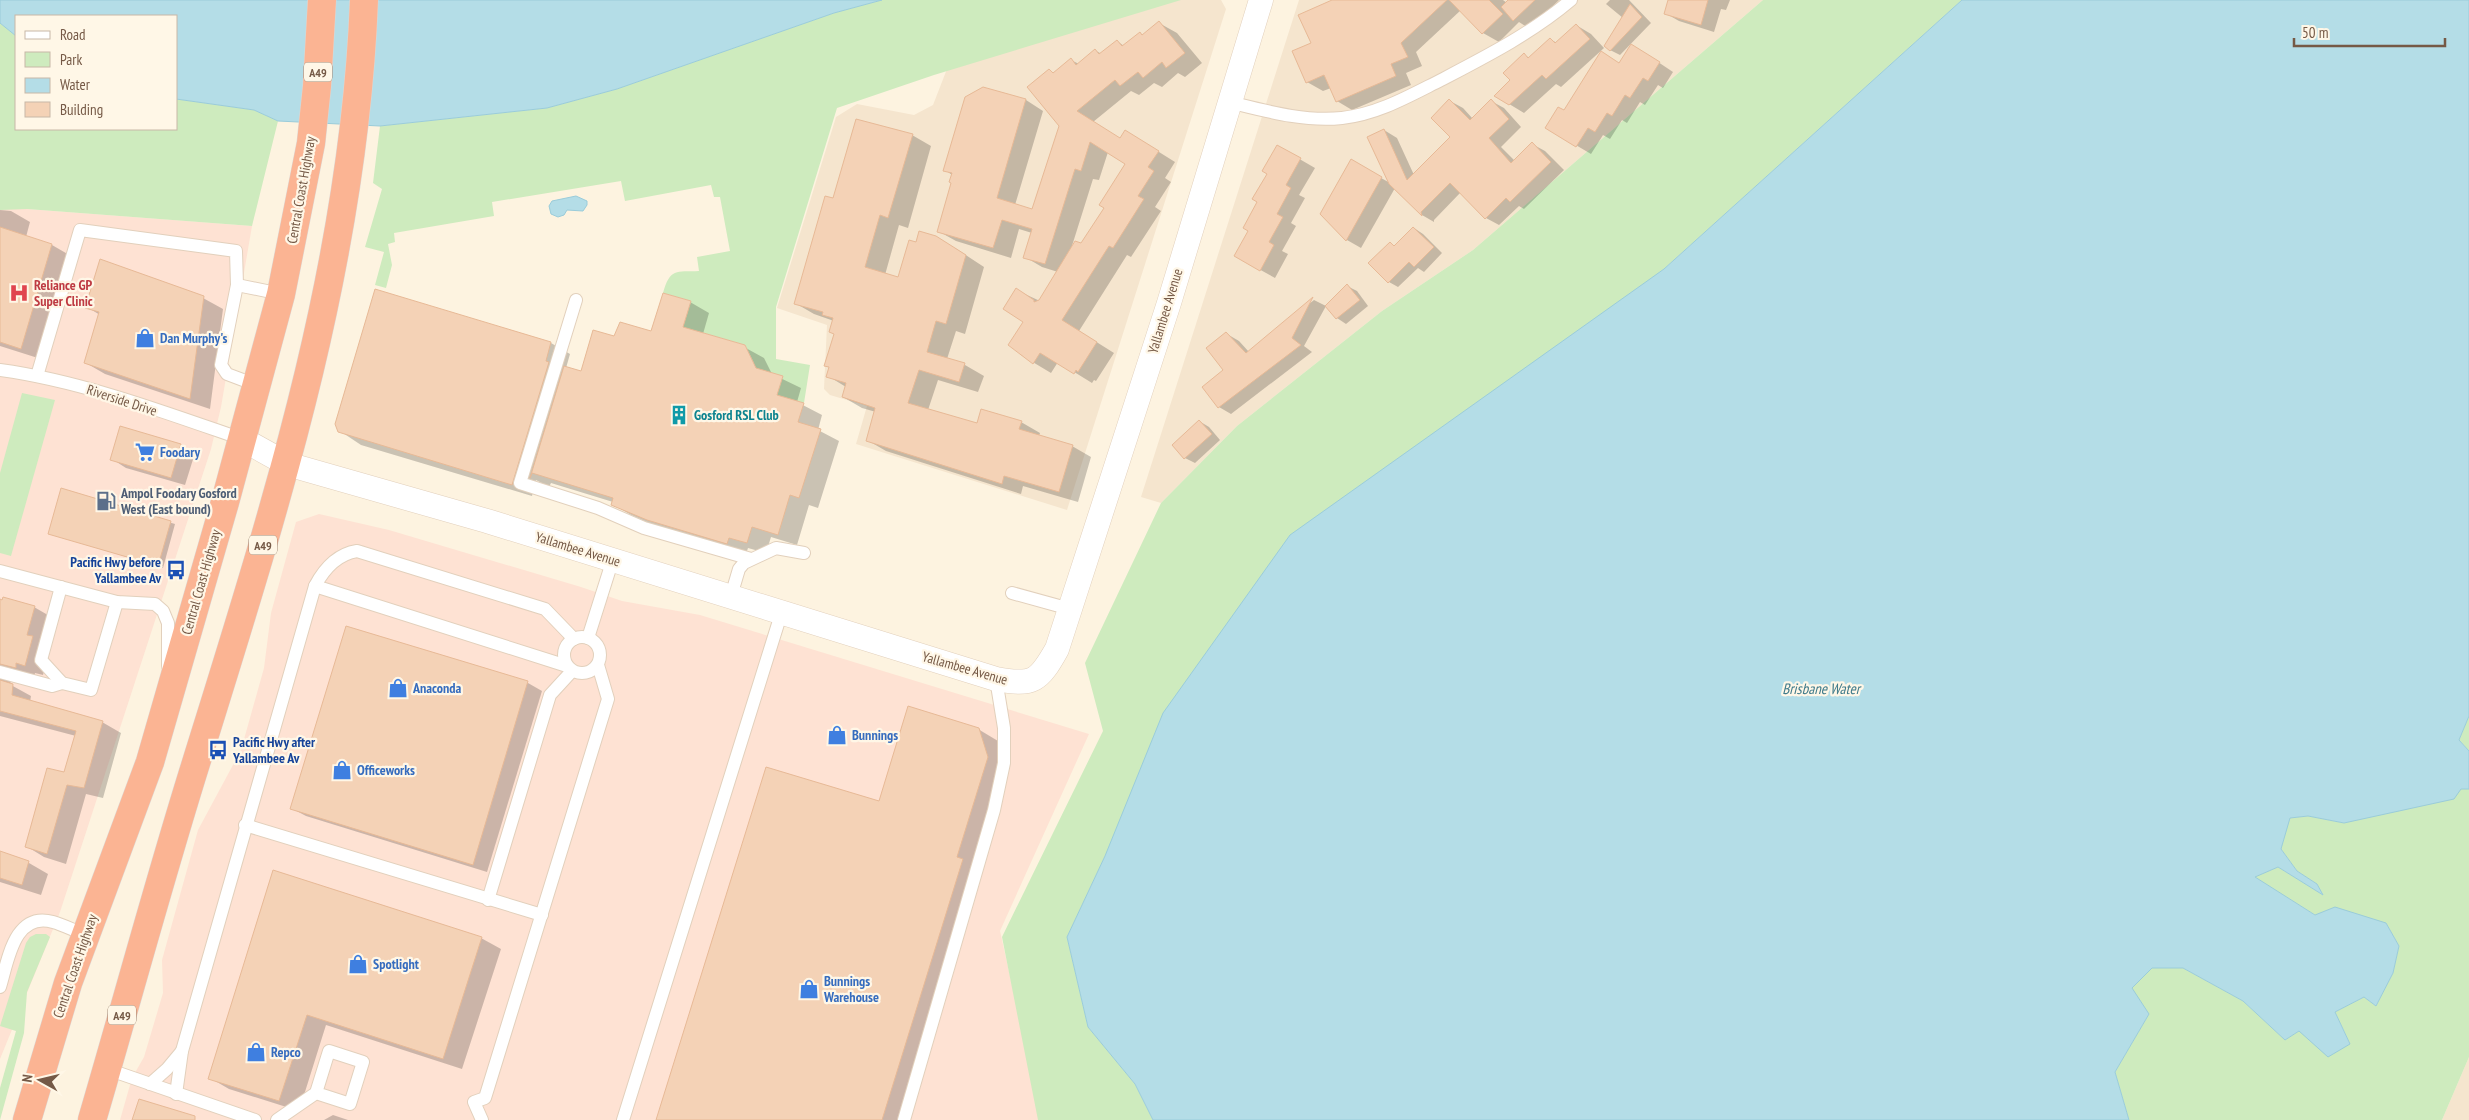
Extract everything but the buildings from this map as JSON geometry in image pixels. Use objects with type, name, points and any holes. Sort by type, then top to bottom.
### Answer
[{"type":"highway","name":"Central Coast Highway","points":[[27,1120],[50,1037],[150,762],[242,439],[281,294],[311,143],[318,86],[322,0]]},
{"type":"highway","name":"A49","points":[[92,1120],[184,803],[238,632],[287,464],[330,284],[344,210],[360,83],[364,0]]},
{"type":"street","name":"Yallambee Avenue","points":[[242,439],[287,464],[612,559],[996,679],[1016,683],[1036,679],[1044,672],[1056,648],[1070,609],[1169,303],[1261,0]]},
{"type":"lane","points":[[1229,102],[1284,116],[1342,118],[1387,107],[1496,52],[1548,19],[1571,0]]},
{"type":"lane","points":[[37,376],[80,230],[236,251],[237,285],[222,365],[227,374],[256,385]]},
{"type":"lane","points":[[237,285],[281,294]]},
{"type":"lane","points":[[576,300],[520,483],[598,508],[644,528],[751,559]]},
{"type":"lane","name":"Riverside Drive","points":[[0,371],[37,376],[79,386],[242,439]]},
{"type":"lane","points":[[731,596],[739,569],[751,559],[776,548],[804,553]]},
{"type":"lane","points":[[176,1094],[182,1051],[315,586],[322,574],[340,556],[357,551],[545,609],[574,639]]},
{"type":"lane","points":[[588,638],[612,559]]},
{"type":"lane","points":[[0,571],[117,602],[155,604],[162,611],[168,623],[168,696]]},
{"type":"lane","points":[[315,586],[570,668],[583,674],[598,665]]},
{"type":"lane","points":[[61,587],[41,660],[62,683]]},
{"type":"lane","points":[[1012,593],[1070,609]]},
{"type":"lane","points":[[0,672],[52,686],[62,683],[91,690],[117,602]]},
{"type":"lane","points":[[623,1120],[782,611]]},
{"type":"lane","points":[[482,1120],[474,1102],[485,1098],[608,699],[598,665],[599,649],[588,638],[574,639],[566,648],[564,654],[570,668]]},
{"type":"lane","points":[[488,900],[550,695],[570,668]]},
{"type":"lane","points":[[904,1120],[996,801],[1004,763],[1004,737],[996,679]]},
{"type":"lane","points":[[246,825],[542,915]]},
{"type":"lane","points":[[0,987],[15,939],[19,931],[26,925],[43,921],[52,922],[86,935]]},
{"type":"lane","points":[[150,1084],[182,1051]]},
{"type":"lane","points":[[277,1120],[316,1093],[329,1051],[363,1062],[350,1104],[316,1093]]},
{"type":"lane","points":[[107,1069],[255,1120]]},
{"type":"shaded area","points":[[1157,0],[1221,0],[1226,9],[1067,510],[856,444],[867,406],[830,395],[824,389],[827,325],[777,308],[836,117],[857,104],[914,115],[933,105],[947,69]]},
{"type":"shaded area","points":[[1299,0],[1763,0],[1473,250],[1382,311],[1237,426],[1161,503],[1141,497]]},
{"type":"shaded area","points":[[0,205],[27,209],[252,226],[221,407],[211,449],[60,912],[0,1059]]},
{"type":"shaded area","points":[[319,514],[389,530],[622,601],[700,615],[1089,734],[1000,931],[1042,1120],[120,1120],[132,1078],[144,1057],[163,993],[162,960],[198,830],[241,750],[264,668],[271,613],[296,522]]},
{"type":"shaded area","points":[[2469,1057],[2469,1120],[2442,1120]]},
{"type":"green space","points":[[882,0],[1181,0],[934,75],[837,108],[776,307],[776,359],[810,365],[804,403],[777,395],[750,377],[754,363],[745,345],[683,327],[691,301],[663,293],[671,275],[685,271],[699,271],[697,257],[730,251],[720,197],[714,197],[711,185],[625,201],[621,181],[492,202],[494,216],[394,233],[395,242],[388,244],[392,265],[386,288],[375,285],[384,252],[365,247],[382,189],[373,183],[380,126],[547,108],[617,89],[834,13]]},
{"type":"green space","points":[[1763,0],[1962,0],[1664,269],[1105,856],[1067,937],[1088,1027],[1135,1084],[1153,1120],[1038,1120],[1002,937],[1103,731],[1085,663],[1161,503],[1237,426],[1382,311],[1473,250]]},
{"type":"green space","points":[[0,23],[15,35],[15,130],[178,130],[178,99],[254,110],[278,121],[252,226],[27,209],[0,210]]},
{"type":"green space","points":[[22,393],[55,400],[11,556],[0,553],[0,473]]},
{"type":"green space","points":[[2469,716],[2469,751],[2459,740]]},
{"type":"green space","points":[[2461,789],[2469,789],[2469,1057],[2442,1120],[2129,1120],[2115,1072],[2149,1014],[2131,988],[2151,968],[2183,968],[2243,1001],[2285,1040],[2299,1031],[2350,1044],[2335,1012],[2364,997],[2376,1006],[2393,973],[2399,946],[2386,923],[2315,915],[2254,877],[2278,867],[2322,894],[2317,884],[2297,871],[2281,849],[2289,818],[2308,816],[2344,823]]},
{"type":"green space","points":[[36,934],[46,934],[50,937],[27,992],[24,1033],[0,1120],[0,1088],[16,1031],[0,1026],[26,943],[30,937]]},
{"type":"water","points":[[0,0],[882,0],[834,13],[617,89],[547,108],[380,126],[278,121],[254,110],[178,99],[178,15],[15,15],[15,35],[0,23]]},
{"type":"water","name":"Brisbane Water","points":[[1962,0],[2469,0],[2469,716],[2459,740],[2469,751],[2469,789],[2461,789],[2454,799],[2344,823],[2308,816],[2290,818],[2281,849],[2297,871],[2317,884],[2323,895],[2278,867],[2255,877],[2315,915],[2335,907],[2386,923],[2399,946],[2393,973],[2376,1006],[2364,997],[2335,1012],[2350,1044],[2328,1057],[2299,1031],[2285,1040],[2243,1001],[2183,968],[2152,968],[2132,988],[2149,1014],[2115,1072],[2129,1120],[1153,1120],[1135,1084],[1088,1027],[1067,937],[1105,856],[1163,713],[1290,535],[1664,269]]},
{"type":"water","points":[[576,196],[587,201],[583,211],[567,210],[564,215],[558,217],[551,214],[549,206],[552,201]]},
{"type":"place","name":"Reliance GP Super Clinic","points":[[19,293]]},
{"type":"place","name":"Dan Murphy's","points":[[145,338]]},
{"type":"place","name":"Gosford RSL Club","points":[[679,415]]},
{"type":"place","name":"Foodary","points":[[145,452]]},
{"type":"place","name":"Ampol Foodary Gosford West (East bound)","points":[[106,501]]},
{"type":"place","name":"Pacific Hwy before Yallambee Av","points":[[176,570]]},
{"type":"place","name":"Anaconda","points":[[398,688]]},
{"type":"place","name":"Bunnings","points":[[837,735]]},
{"type":"place","name":"Pacific Hwy after Yallambee Av","points":[[218,750]]},
{"type":"place","name":"Officeworks","points":[[342,770]]},
{"type":"place","name":"Spotlight","points":[[358,964]]},
{"type":"place","name":"Bunnings Warehouse","points":[[809,989]]},
{"type":"place","name":"Repco","points":[[256,1052]]}]
